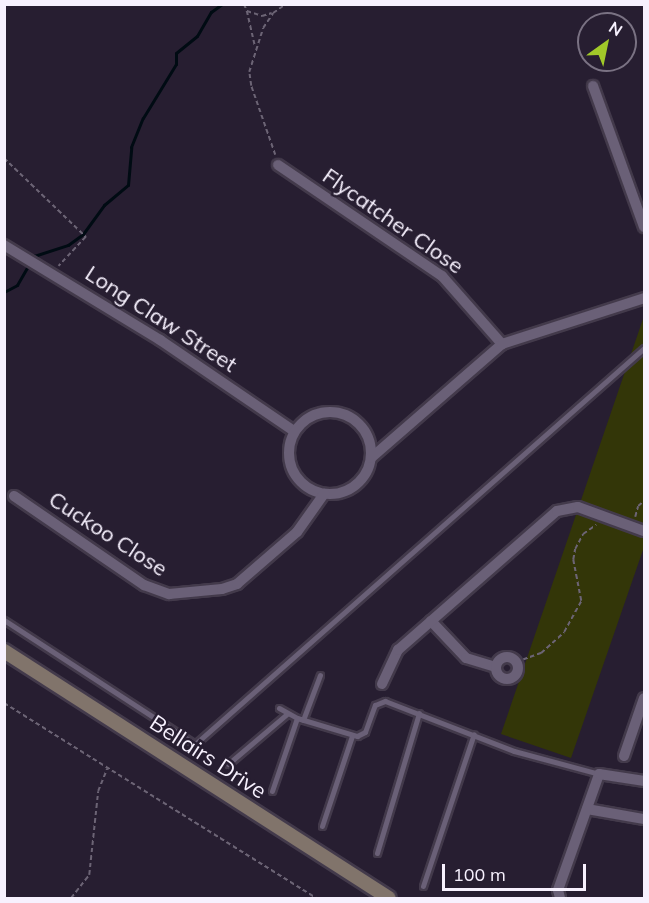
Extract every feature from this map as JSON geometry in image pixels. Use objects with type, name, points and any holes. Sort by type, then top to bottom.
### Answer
[{"type":"street","points":[[593,86],[645,227]]},
{"type":"street","name":"Flycatcher Close","points":[[278,165],[442,276],[502,344]]},
{"type":"street","name":"Long Claw Street","points":[[4,245],[160,340],[294,431]]},
{"type":"street","points":[[371,458],[365,431],[343,414],[316,414],[294,431],[288,457],[292,471],[300,482],[324,494],[355,486],[371,458],[502,344],[645,298]]},
{"type":"street","name":"Cuckoo Close","points":[[14,496],[144,585],[169,594],[222,590],[237,584],[301,528],[324,494]]},
{"type":"street","points":[[382,684],[398,650],[554,512],[572,506],[645,531]]},
{"type":"street","points":[[432,621],[466,658],[496,667],[502,677],[512,677],[518,669],[516,662],[504,657],[496,667]]},
{"type":"street","name":"Bellairs Drive","points":[[4,651],[389,898]]},
{"type":"street","points":[[624,756],[642,712],[645,698]]},
{"type":"street","points":[[560,898],[558,890],[599,774],[645,781]]},
{"type":"street","points":[[587,809],[645,819]]},
{"type":"lane","points":[[4,620],[195,744],[645,348]]},
{"type":"lane","points":[[272,791],[320,675]]},
{"type":"lane","points":[[279,708],[300,719],[352,736],[364,734],[374,707],[380,701],[419,713],[514,752],[599,774]]},
{"type":"lane","points":[[377,853],[419,713]]},
{"type":"lane","points":[[228,764],[287,714]]},
{"type":"lane","points":[[423,886],[474,734]]},
{"type":"lane","points":[[322,826],[352,736]]},
{"type":"path","points":[[244,4],[248,11],[256,48]]},
{"type":"path","points":[[248,11],[262,16],[273,13],[286,4]]},
{"type":"path","points":[[273,13],[256,48],[251,86],[278,165]]},
{"type":"path","points":[[4,158],[86,237],[49,272]]},
{"type":"path","points":[[633,527],[638,506],[645,501]]},
{"type":"path","points":[[516,662],[541,653],[569,624],[581,600],[573,560],[575,549],[600,515]]},
{"type":"path","points":[[4,703],[316,898]]},
{"type":"path","points":[[71,898],[89,875],[98,791],[108,768]]},
{"type":"green space","points":[[644,316],[644,547],[571,758],[501,734]]},
{"type":"waterway","points":[[83,234],[104,205],[128,185],[131,147],[143,118],[176,64],[176,53],[197,36],[211,12],[222,4]]},
{"type":"waterway","points":[[4,292],[17,285],[34,256],[68,245],[82,235]]}]
